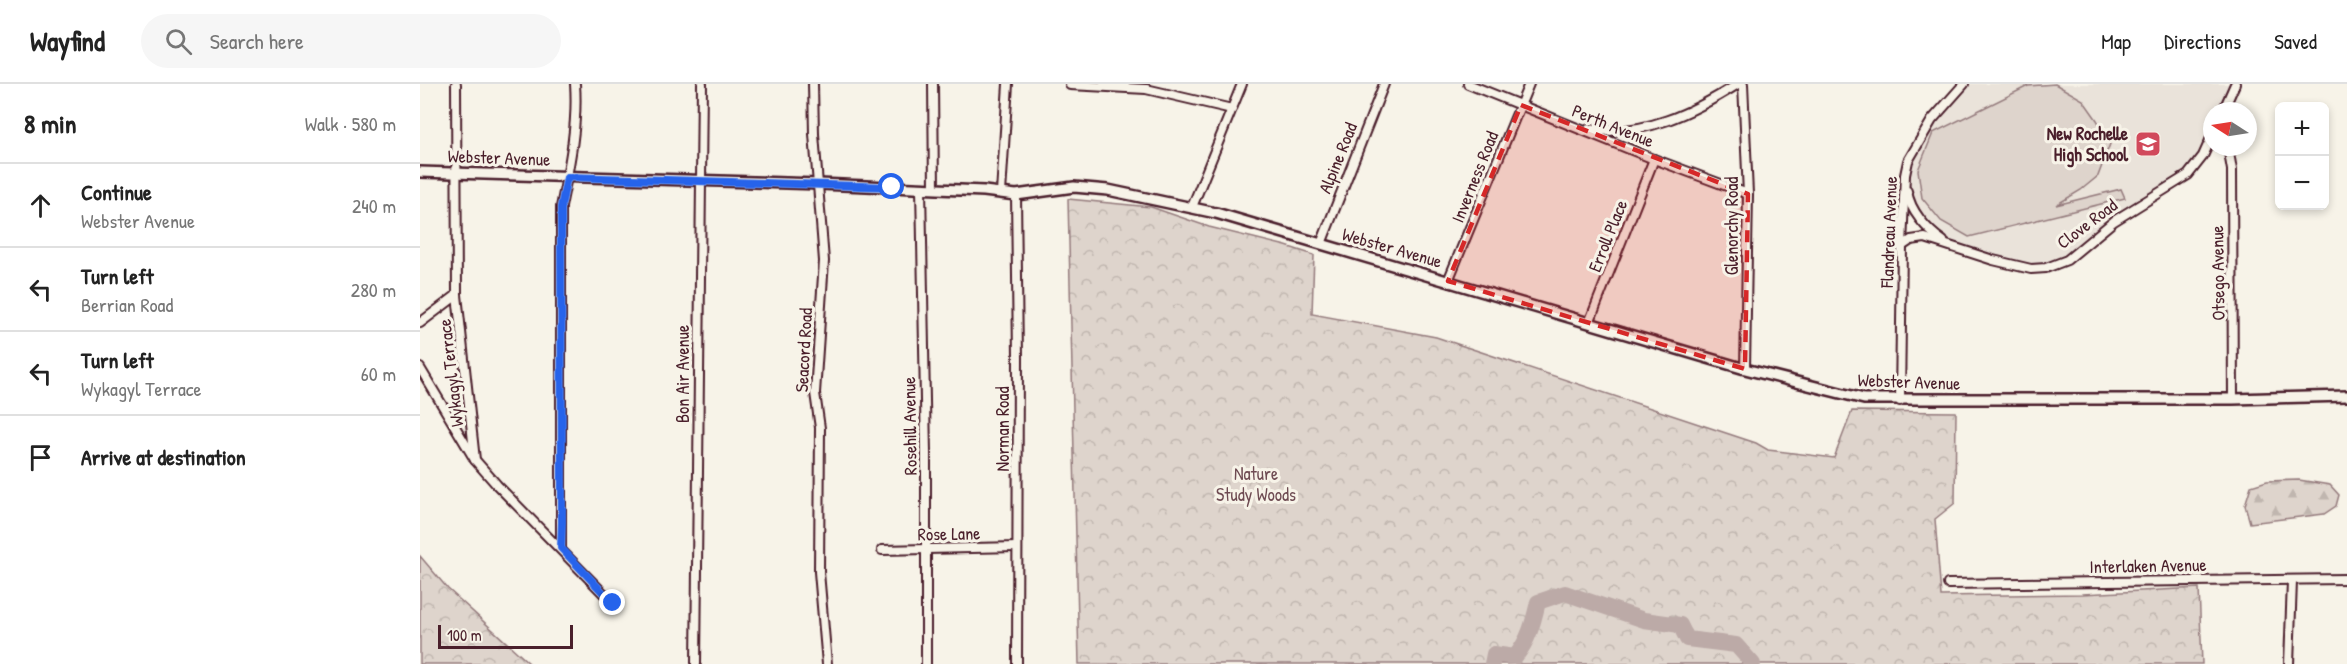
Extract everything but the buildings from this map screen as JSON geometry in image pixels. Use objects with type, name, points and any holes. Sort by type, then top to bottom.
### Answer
[{"type":"street","name":"Wykagyl Terrace","points":[[456,84],[457,295],[475,460]]},
{"type":"street","points":[[561,548],[561,207],[575,115],[575,84]]},
{"type":"street","name":"Bon Air Avenue","points":[[696,664],[702,84]]},
{"type":"street","name":"Seacord Road","points":[[813,84],[814,134],[824,261],[815,393],[820,428],[819,572],[825,664]]},
{"type":"street","points":[[933,84],[934,189]]},
{"type":"street","points":[[1002,193],[1008,84]]},
{"type":"street","points":[[1192,207],[1242,84]]},
{"type":"street","name":"Alpine Road","points":[[1321,244],[1384,84]]},
{"type":"street","name":"Perth Avenue","points":[[1468,84],[1748,194]]},
{"type":"street","name":"Inverness Road","points":[[1448,281],[1529,84]]},
{"type":"street","points":[[1565,123],[1585,128],[1617,131],[1655,124],[1691,112],[1738,84]]},
{"type":"street","name":"Glenorchy Road","points":[[1743,84],[1748,194],[1745,369]]},
{"type":"street","name":"Flandreau Avenue","points":[[1900,401],[1902,246],[1905,175],[1908,160],[1932,120],[1965,84]]},
{"type":"street","points":[[2227,102],[2235,84]]},
{"type":"street","points":[[1070,85],[1146,89],[1232,109]]},
{"type":"street","name":"Clove Road","points":[[1902,246],[1911,240],[1925,238],[1993,260],[2031,269],[2046,268],[2067,260],[2114,221],[2188,175],[2203,156]]},
{"type":"street","name":"Otsego Avenue","points":[[2230,156],[2232,170],[2233,399]]},
{"type":"street","name":"Erroll Place","points":[[1589,323],[1654,159]]},
{"type":"street","name":"Webster Avenue","points":[[420,172],[819,184],[1016,195],[1074,187],[1108,190],[1192,207],[1745,369],[1864,399],[1900,401],[2233,399],[2347,396]]},
{"type":"street","name":"Clove Road","points":[[1905,175],[1908,196],[1921,221],[1936,236],[1952,246]]},
{"type":"street","name":"Rosehill Avenue","points":[[921,188],[926,453],[926,664]]},
{"type":"street","name":"Norman Road","points":[[1016,195],[1017,664]]},
{"type":"street","points":[[420,323],[457,295]]},
{"type":"street","points":[[420,368],[475,460],[613,603]]},
{"type":"street","name":"Rose Lane","points":[[882,550],[1017,548]]},
{"type":"street","name":"Interlaken Avenue","points":[[1948,585],[2347,579]]},
{"type":"street","points":[[2289,664],[2292,581]]},
{"type":"highlighted area","points":[[1521,105],[1748,194],[1745,369],[1448,281]]},
{"type":"shaded area","name":"New Rochelle High School","points":[[1969,84],[2231,84],[2223,102],[2203,102],[2203,146],[2182,174],[2123,210],[2061,259],[2046,263],[2029,264],[1957,245],[1933,228],[1915,204],[1910,188],[1910,171],[1918,149],[1933,123]]},
{"type":"green space","points":[[2055,84],[2083,100],[2110,144],[2098,176],[2081,190],[2056,205],[2121,189],[2125,198],[1969,237],[1941,221],[1922,198],[1918,170],[1933,133],[2028,86]]},
{"type":"green space","name":"Nature Study Woods","points":[[1068,199],[1151,207],[1209,227],[1314,255],[1312,314],[1436,337],[1756,443],[1768,450],[1834,458],[1852,411],[1956,412],[1955,503],[1935,519],[1941,596],[2082,594],[2199,588],[2202,664],[1079,664]]},
{"type":"green space","points":[[2299,480],[2330,485],[2339,495],[2336,506],[2324,514],[2250,523],[2245,505],[2251,486],[2267,481]]},
{"type":"green space","points":[[420,556],[448,589],[530,664],[420,664]]},
{"type":"waterway","points":[[1492,664],[1494,654],[1515,657],[1520,651],[1530,631],[1538,602],[1565,593],[1644,620],[1680,625],[1687,639],[1736,645],[1753,664]]},
{"type":"place","name":"New Rochelle High School","points":[[2148,144]]},
{"type":"route","points":[[613,603],[561,548],[561,207],[567,177],[892,187]]}]
